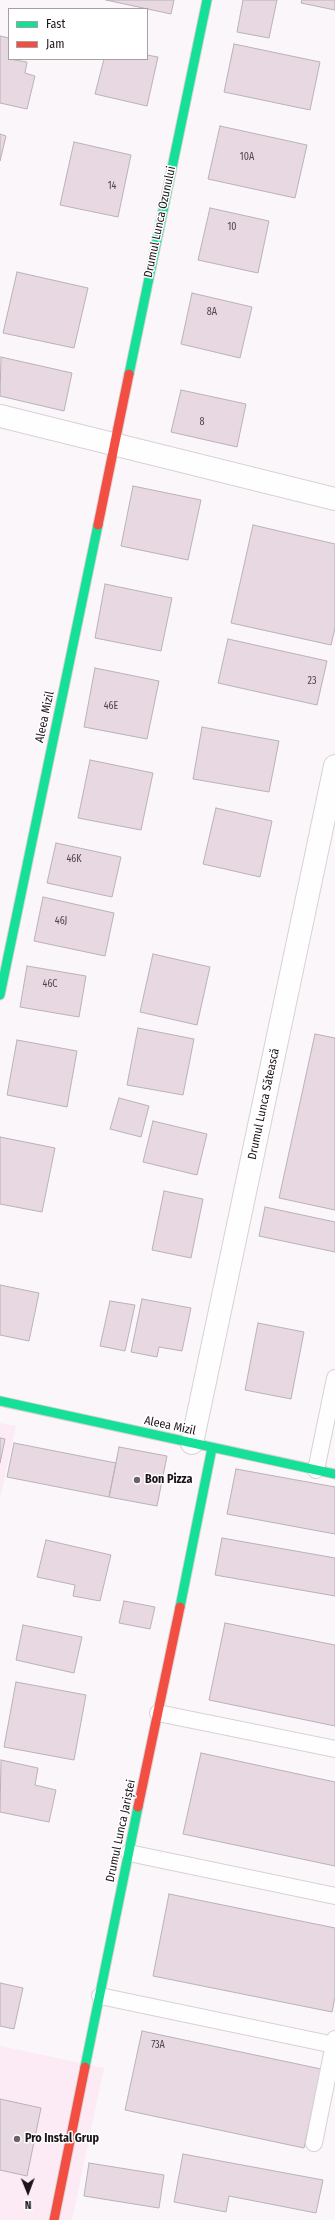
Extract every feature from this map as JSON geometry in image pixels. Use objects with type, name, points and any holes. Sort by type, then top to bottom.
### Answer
[{"type":"street","name":"Drumul Lunca Ozunului","points":[[114,444],[207,0]]},
{"type":"street","points":[[0,416],[335,499]]},
{"type":"street","name":"Aleea Mizil","points":[[0,995],[114,444]]},
{"type":"street","name":"Drumul Lunca Sătească","points":[[202,1445],[335,766]]},
{"type":"street","name":"Aleea Mizil","points":[[0,1402],[335,1474]]},
{"type":"street","name":"Drumul Lunca Jariștei","points":[[54,2220],[158,1713],[202,1445]]},
{"type":"lane","points":[[316,1470],[335,1378]]},
{"type":"lane","points":[[158,1713],[335,1749]]},
{"type":"lane","points":[[129,1853],[335,1896]]},
{"type":"lane","points":[[100,1996],[334,2042],[314,2144]]},
{"type":"shaded area","points":[[0,1423],[16,1426],[0,1498]]},
{"type":"shaded area","points":[[0,2046],[104,2068],[72,2220],[0,2220]]},
{"type":"building","points":[[106,0],[174,0],[171,14]]},
{"type":"building","points":[[243,0],[277,0],[269,38],[237,32]]},
{"type":"building","points":[[302,0],[335,0],[335,10],[301,3]]},
{"type":"building","points":[[0,36],[8,38],[8,60],[27,62],[25,73],[35,76],[27,109],[0,103]]},
{"type":"building","points":[[234,44],[320,62],[310,110],[224,92]]},
{"type":"building","points":[[148,55],[158,57],[147,106],[95,94],[104,60],[148,60]]},
{"type":"building","points":[[220,126],[307,145],[295,198],[208,179]]},
{"type":"building","points":[[0,134],[6,136],[0,161]]},
{"type":"building","points":[[74,142],[131,155],[118,217],[60,205]]},
{"type":"building","points":[[210,208],[269,221],[258,273],[198,260]]},
{"type":"building","points":[[17,272],[88,288],[74,348],[3,333]]},
{"type":"building","points":[[192,293],[252,307],[240,358],[181,344]]},
{"type":"building","points":[[1,357],[72,373],[64,411],[0,396]]},
{"type":"building","points":[[181,390],[246,404],[237,447],[171,432]]},
{"type":"building","points":[[133,486],[201,500],[188,560],[121,546]]},
{"type":"building","points":[[253,525],[335,544],[335,628],[331,645],[231,623]]},
{"type":"building","points":[[105,584],[172,598],[161,651],[95,638]]},
{"type":"building","points":[[228,639],[327,661],[317,705],[218,683]]},
{"type":"building","points":[[95,668],[159,681],[147,739],[84,727]]},
{"type":"building","points":[[202,727],[279,741],[269,792],[193,779]]},
{"type":"building","points":[[90,760],[153,773],[141,830],[78,818]]},
{"type":"building","points":[[216,808],[272,821],[260,877],[203,864]]},
{"type":"building","points":[[56,843],[121,857],[112,897],[47,883]]},
{"type":"building","points":[[43,897],[114,913],[105,956],[34,941]]},
{"type":"building","points":[[153,954],[210,967],[197,1025],[140,1012]]},
{"type":"building","points":[[27,966],[86,976],[79,1017],[20,1007]]},
{"type":"building","points":[[138,1028],[194,1039],[183,1095],[127,1085]]},
{"type":"building","points":[[315,1034],[335,1038],[335,1210],[279,1198]]},
{"type":"building","points":[[17,1040],[77,1051],[67,1107],[7,1095]]},
{"type":"building","points":[[119,1098],[149,1106],[141,1137],[110,1129]]},
{"type":"building","points":[[153,1121],[207,1134],[197,1175],[143,1162]]},
{"type":"building","points":[[0,1137],[55,1148],[42,1212],[0,1204]]},
{"type":"building","points":[[164,1191],[203,1199],[191,1258],[152,1250]]},
{"type":"building","points":[[265,1207],[335,1222],[335,1252],[259,1236]]},
{"type":"building","points":[[0,1285],[39,1293],[29,1341],[0,1335]]},
{"type":"building","points":[[142,1299],[191,1308],[182,1351],[159,1347],[157,1357],[131,1352]]},
{"type":"building","points":[[110,1301],[135,1305],[125,1351],[100,1346]]},
{"type":"building","points":[[258,1323],[304,1332],[291,1399],[245,1390]]},
{"type":"building","points":[[0,1438],[5,1439],[0,1463]]},
{"type":"building","points":[[14,1443],[116,1463],[109,1497],[7,1477]]},
{"type":"building","name":"Bon Pizza","points":[[119,1447],[167,1456],[157,1506],[109,1497]]},
{"type":"building","points":[[236,1469],[335,1487],[335,1534],[227,1514]]},
{"type":"building","points":[[222,1538],[335,1558],[335,1596],[215,1575]]},
{"type":"building","points":[[46,1540],[111,1555],[100,1601],[73,1596],[75,1585],[37,1577]]},
{"type":"building","points":[[124,1601],[155,1607],[150,1629],[119,1623]]},
{"type":"building","points":[[225,1623],[335,1645],[335,1726],[209,1700]]},
{"type":"building","points":[[23,1625],[82,1637],[74,1673],[16,1660]]},
{"type":"building","points":[[16,1682],[86,1695],[74,1760],[4,1747]]},
{"type":"building","points":[[201,1753],[335,1782],[335,1866],[183,1834]]},
{"type":"building","points":[[1,1760],[38,1768],[35,1785],[56,1790],[49,1822],[0,1812]]},
{"type":"building","points":[[169,1894],[335,1928],[335,1997],[332,2012],[153,1976]]},
{"type":"building","points":[[0,1983],[23,1988],[14,2029],[0,2026]]},
{"type":"building","points":[[142,2031],[321,2069],[304,2148],[125,2110]]},
{"type":"building","name":"Pro Instal Grup","points":[[0,2099],[41,2108],[27,2176],[0,2170]]},
{"type":"building","points":[[183,2154],[323,2180],[316,2213],[229,2196],[226,2212],[174,2202]]},
{"type":"building","points":[[89,2163],[164,2175],[159,2208],[84,2196]]},
{"type":"traffic: fast","points":[[129,374],[207,0]]},
{"type":"traffic: fast","points":[[0,995],[98,525]]},
{"type":"traffic: fast","points":[[0,1401],[335,1474]]},
{"type":"traffic: fast","points":[[180,1607],[212,1448]]},
{"type":"traffic: fast","points":[[85,2067],[138,1807]]},
{"type":"traffic: jam","points":[[98,525],[129,374]]},
{"type":"traffic: jam","points":[[138,1807],[180,1607]]},
{"type":"traffic: jam","points":[[54,2220],[85,2067]]},
{"type":"place","name":"Bon Pizza","points":[[137,1480]]},
{"type":"place","name":"Pro Instal Grup","points":[[17,2139]]}]
